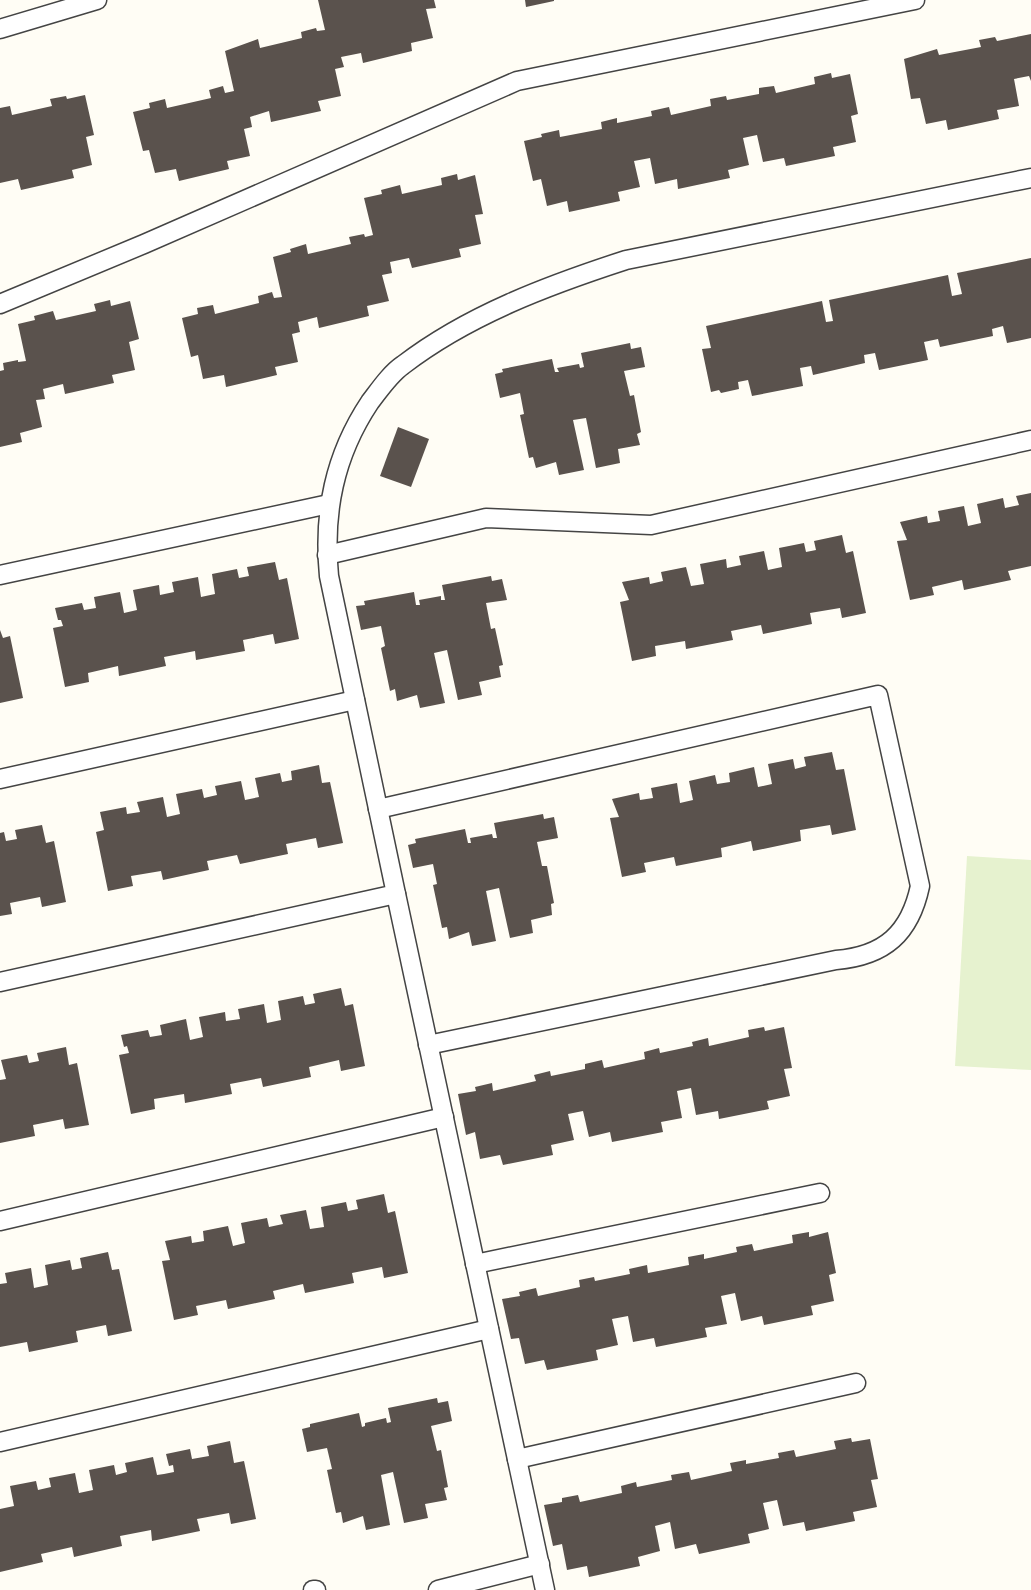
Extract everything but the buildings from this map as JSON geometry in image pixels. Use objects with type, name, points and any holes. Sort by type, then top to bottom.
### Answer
[{"type":"lane","points":[[0,29],[97,0]]},
{"type":"lane","points":[[0,304],[144,244],[517,81],[915,0]]},
{"type":"lane","points":[[545,1590],[355,700],[327,555],[329,504],[337,470],[348,441],[381,388],[402,365],[453,333],[507,305],[566,280],[626,260],[1031,178]]},
{"type":"lane","points":[[327,555],[486,518],[651,525],[1031,440]]},
{"type":"lane","points":[[0,574],[329,504]]},
{"type":"lane","points":[[378,809],[878,695],[920,886],[916,905],[907,923],[894,938],[877,950],[857,958],[836,960],[428,1045]]},
{"type":"lane","points":[[0,779],[355,700]]},
{"type":"lane","points":[[0,982],[396,894]]},
{"type":"lane","points":[[0,1221],[444,1117]]},
{"type":"lane","points":[[475,1264],[820,1193]]},
{"type":"lane","points":[[0,1442],[489,1329]]},
{"type":"lane","points":[[517,1459],[856,1383]]},
{"type":"lane","points":[[438,1590],[540,1564]]},
{"type":"green space","points":[[967,856],[1031,860],[1031,1070],[955,1066]]}]
